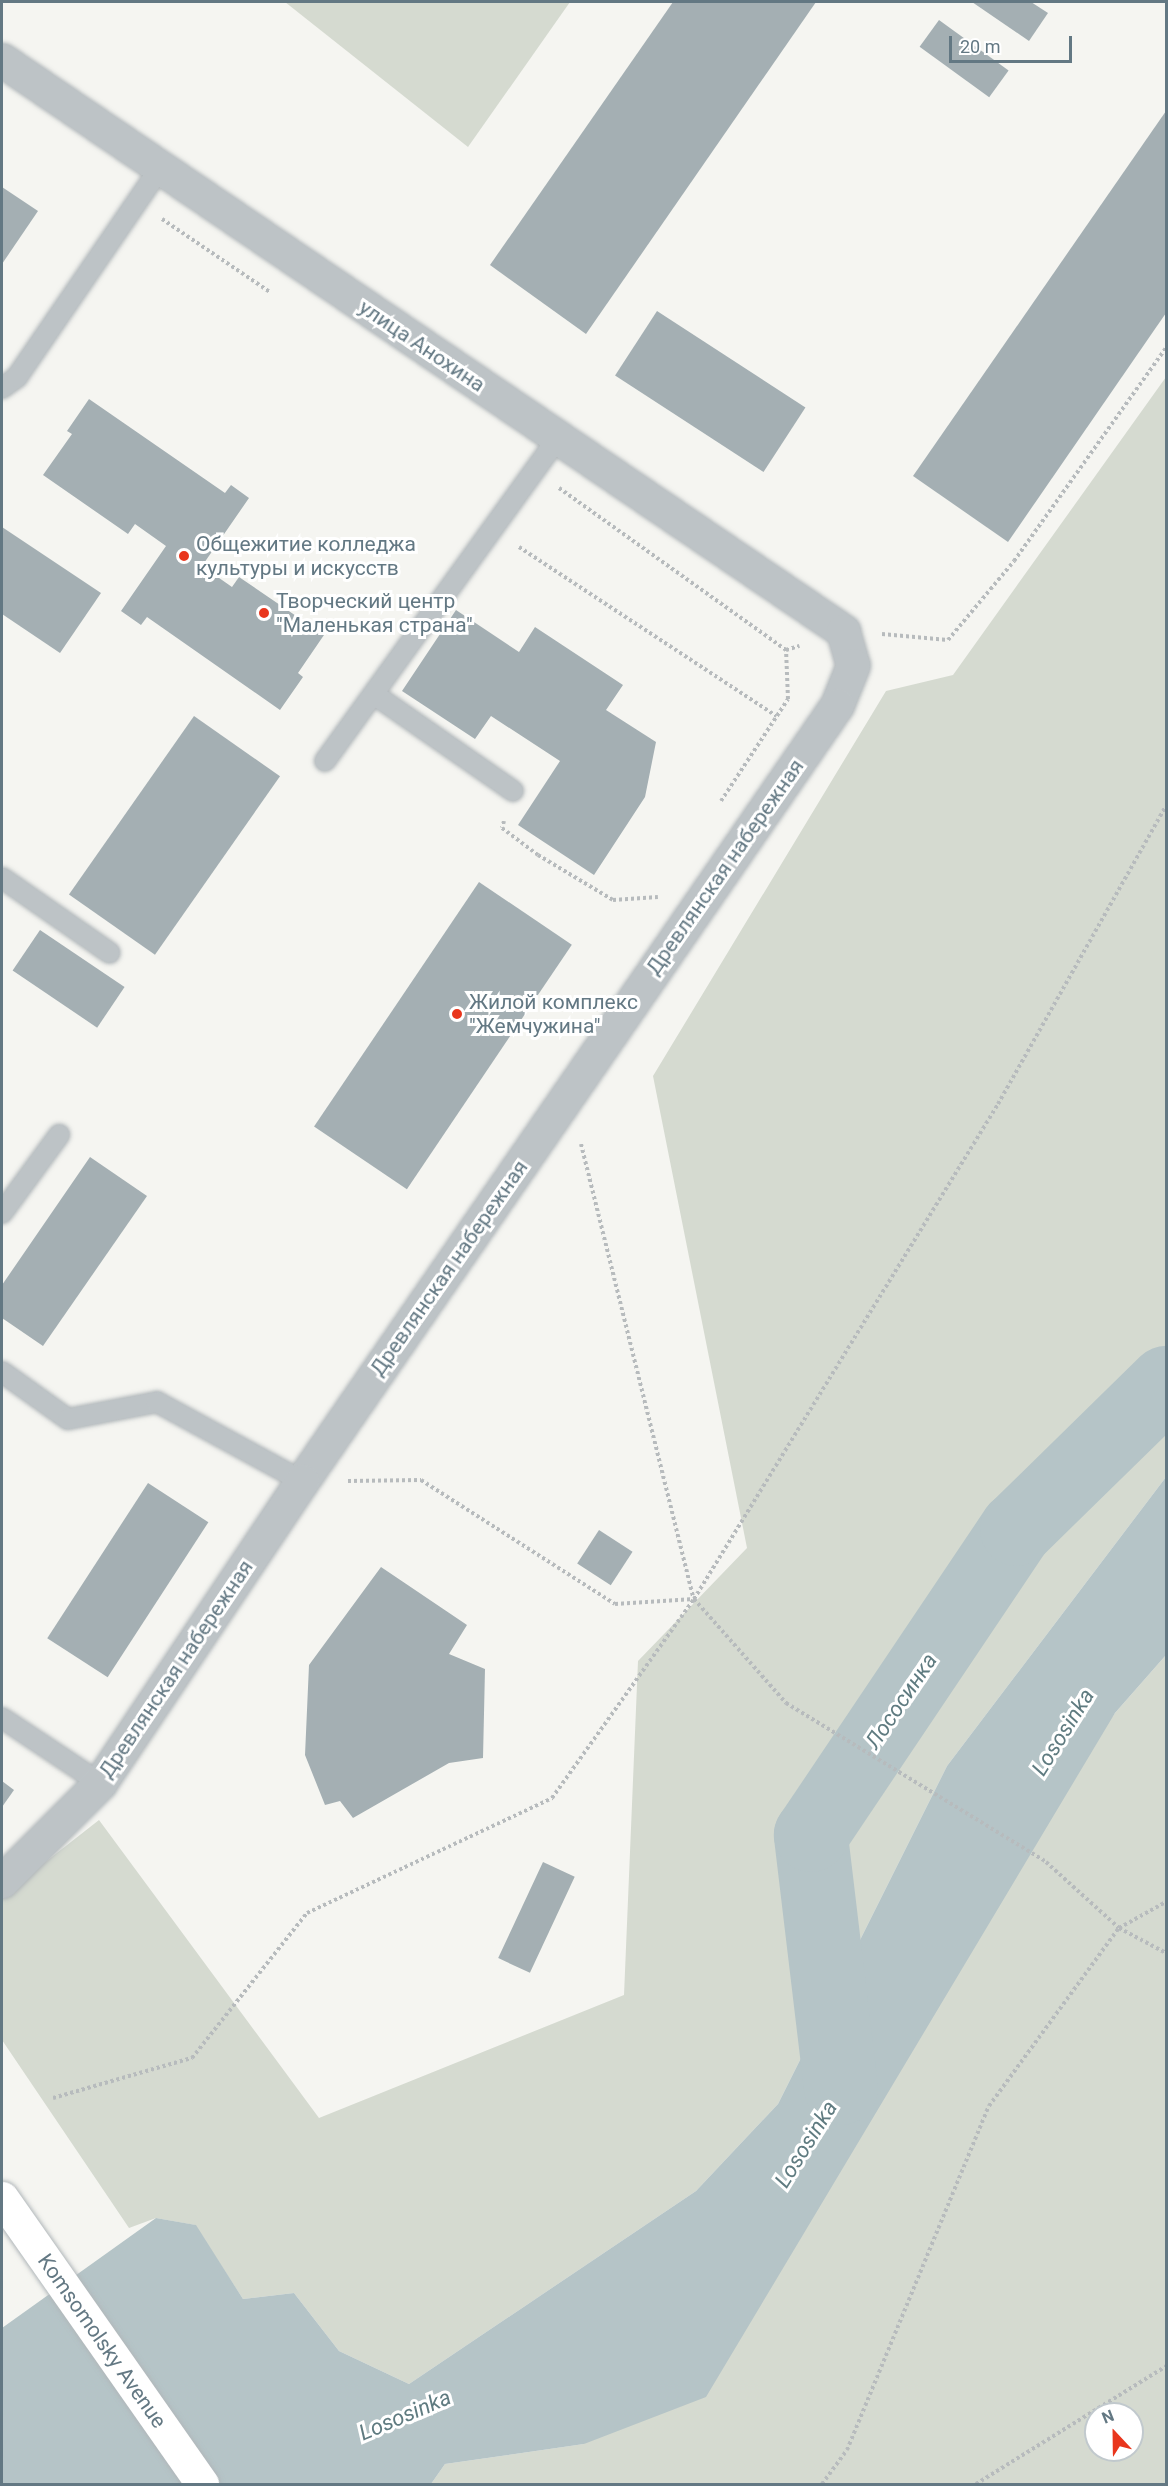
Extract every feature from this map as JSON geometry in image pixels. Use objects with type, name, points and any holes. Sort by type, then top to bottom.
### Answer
[{"type":"main road","name":"Komsomolsky Avenue","points":[[2,2198],[202,2484]]},
{"type":"street","name":"улица Анохина","points":[[2,60],[843,631]]},
{"type":"street","name":"Древлянская набережная","points":[[2,1881],[100,1783],[302,1482],[837,705],[853,665],[843,631]]},
{"type":"lane","points":[[2,388],[17,377],[139,202],[160,168]]},
{"type":"lane","points":[[326,761],[494,531],[558,438]]},
{"type":"lane","points":[[375,695],[513,791]]},
{"type":"lane","points":[[2,879],[110,953]]},
{"type":"lane","points":[[2,1213],[59,1135]]},
{"type":"lane","points":[[2,1372],[68,1419],[157,1402],[302,1482]]},
{"type":"lane","points":[[2,1718],[100,1783]]},
{"type":"path","points":[[139,202],[277,296]]},
{"type":"path","points":[[786,651],[843,631],[948,640],[1014,561],[1167,348]]},
{"type":"path","points":[[534,470],[786,651]]},
{"type":"path","points":[[494,531],[776,716]]},
{"type":"path","points":[[718,806],[788,699],[786,651]]},
{"type":"path","points":[[513,791],[502,828],[538,855],[613,900],[659,897],[666,886]]},
{"type":"path","points":[[54,2098],[192,2058],[307,1913],[552,1798],[694,1599],[998,1104],[1167,806]]},
{"type":"path","points":[[569,1094],[694,1599],[786,1703],[1046,1862],[1119,1928],[1167,1953]]},
{"type":"path","points":[[302,1482],[422,1480],[615,1604],[694,1599]]},
{"type":"path","points":[[822,2484],[847,2450],[989,2106],[1119,1928],[1167,1902]]},
{"type":"path","points":[[976,2484],[1167,2366]]},
{"type":"shaded area","points":[[285,2],[570,2],[468,147]]},
{"type":"shaded area","points":[[1166,377],[1166,1477],[947,1766],[778,2104],[696,2191],[409,2384],[339,2351],[294,2293],[243,2299],[195,2225],[156,2218],[129,2228],[2,2040],[2,1896],[99,1820],[319,2118],[624,1995],[638,1661],[747,1548],[653,1076],[886,691],[953,675]]},
{"type":"shaded area","points":[[1166,1655],[1166,2484],[431,2484],[445,2464],[584,2444],[1115,1713]]},
{"type":"water","name":"Lososinka","points":[[1166,1477],[1166,1655],[1115,1713],[706,2397],[584,2444],[445,2464],[431,2484],[2,2484],[2,2328],[156,2218],[196,2225],[243,2299],[294,2293],[339,2351],[409,2384],[696,2191],[778,2104],[947,1766]]},
{"type":"building","points":[[673,2],[816,2],[586,334],[490,265]]},
{"type":"building","points":[[972,2],[1031,2],[1048,13],[1029,41]]},
{"type":"building","points":[[939,20],[1009,71],[989,97],[920,47]]},
{"type":"building","points":[[1166,111],[1166,313],[1008,542],[913,476]]},
{"type":"building","points":[[2,187],[38,211],[2,264]]},
{"type":"building","points":[[657,311],[805,407],[764,472],[615,376]]},
{"type":"building","name":"Общежитие колледжа культуры и искусств","points":[[89,399],[225,493],[231,485],[249,498],[202,566],[232,587],[239,577],[324,635],[298,673],[303,677],[280,710],[147,617],[141,625],[121,611],[166,546],[135,524],[128,534],[43,475],[72,434],[67,431]]},
{"type":"building","points":[[2,527],[101,593],[60,653],[2,614]]},
{"type":"building","points":[[456,610],[519,652],[535,627],[623,685],[606,710],[656,742],[645,797],[594,875],[518,825],[560,761],[491,716],[475,739],[402,691]]},
{"type":"building","points":[[194,716],[280,776],[155,955],[69,895]]},
{"type":"building","name":"Жилой комплекс \"Жемчужина\"","points":[[479,882],[572,945],[407,1189],[314,1127]]},
{"type":"building","points":[[40,930],[125,987],[97,1028],[13,971]]},
{"type":"building","points":[[90,1157],[147,1196],[43,1346],[2,1318],[2,1285]]},
{"type":"building","points":[[148,1483],[208,1522],[108,1677],[47,1638]]},
{"type":"building","points":[[599,1530],[633,1552],[611,1585],[577,1564]]},
{"type":"building","points":[[381,1567],[467,1625],[449,1654],[485,1669],[483,1758],[449,1763],[353,1818],[340,1801],[325,1805],[305,1755],[309,1665]]},
{"type":"building","points":[[2,1781],[14,1790],[2,1807]]},
{"type":"building","points":[[543,1862],[575,1877],[530,1973],[498,1958]]},
{"type":"waterway","name":"Лососинка","points":[[841,2088],[811,1835],[1017,1529],[1166,1383]]},
{"type":"place","name":"Общежитие колледжа культуры и искусств","points":[[184,556]]},
{"type":"place","name":"Творческий центр \"Маленькая страна\"","points":[[264,613]]},
{"type":"place","name":"Жилой комплекс \"Жемчужина\"","points":[[457,1014]]}]
